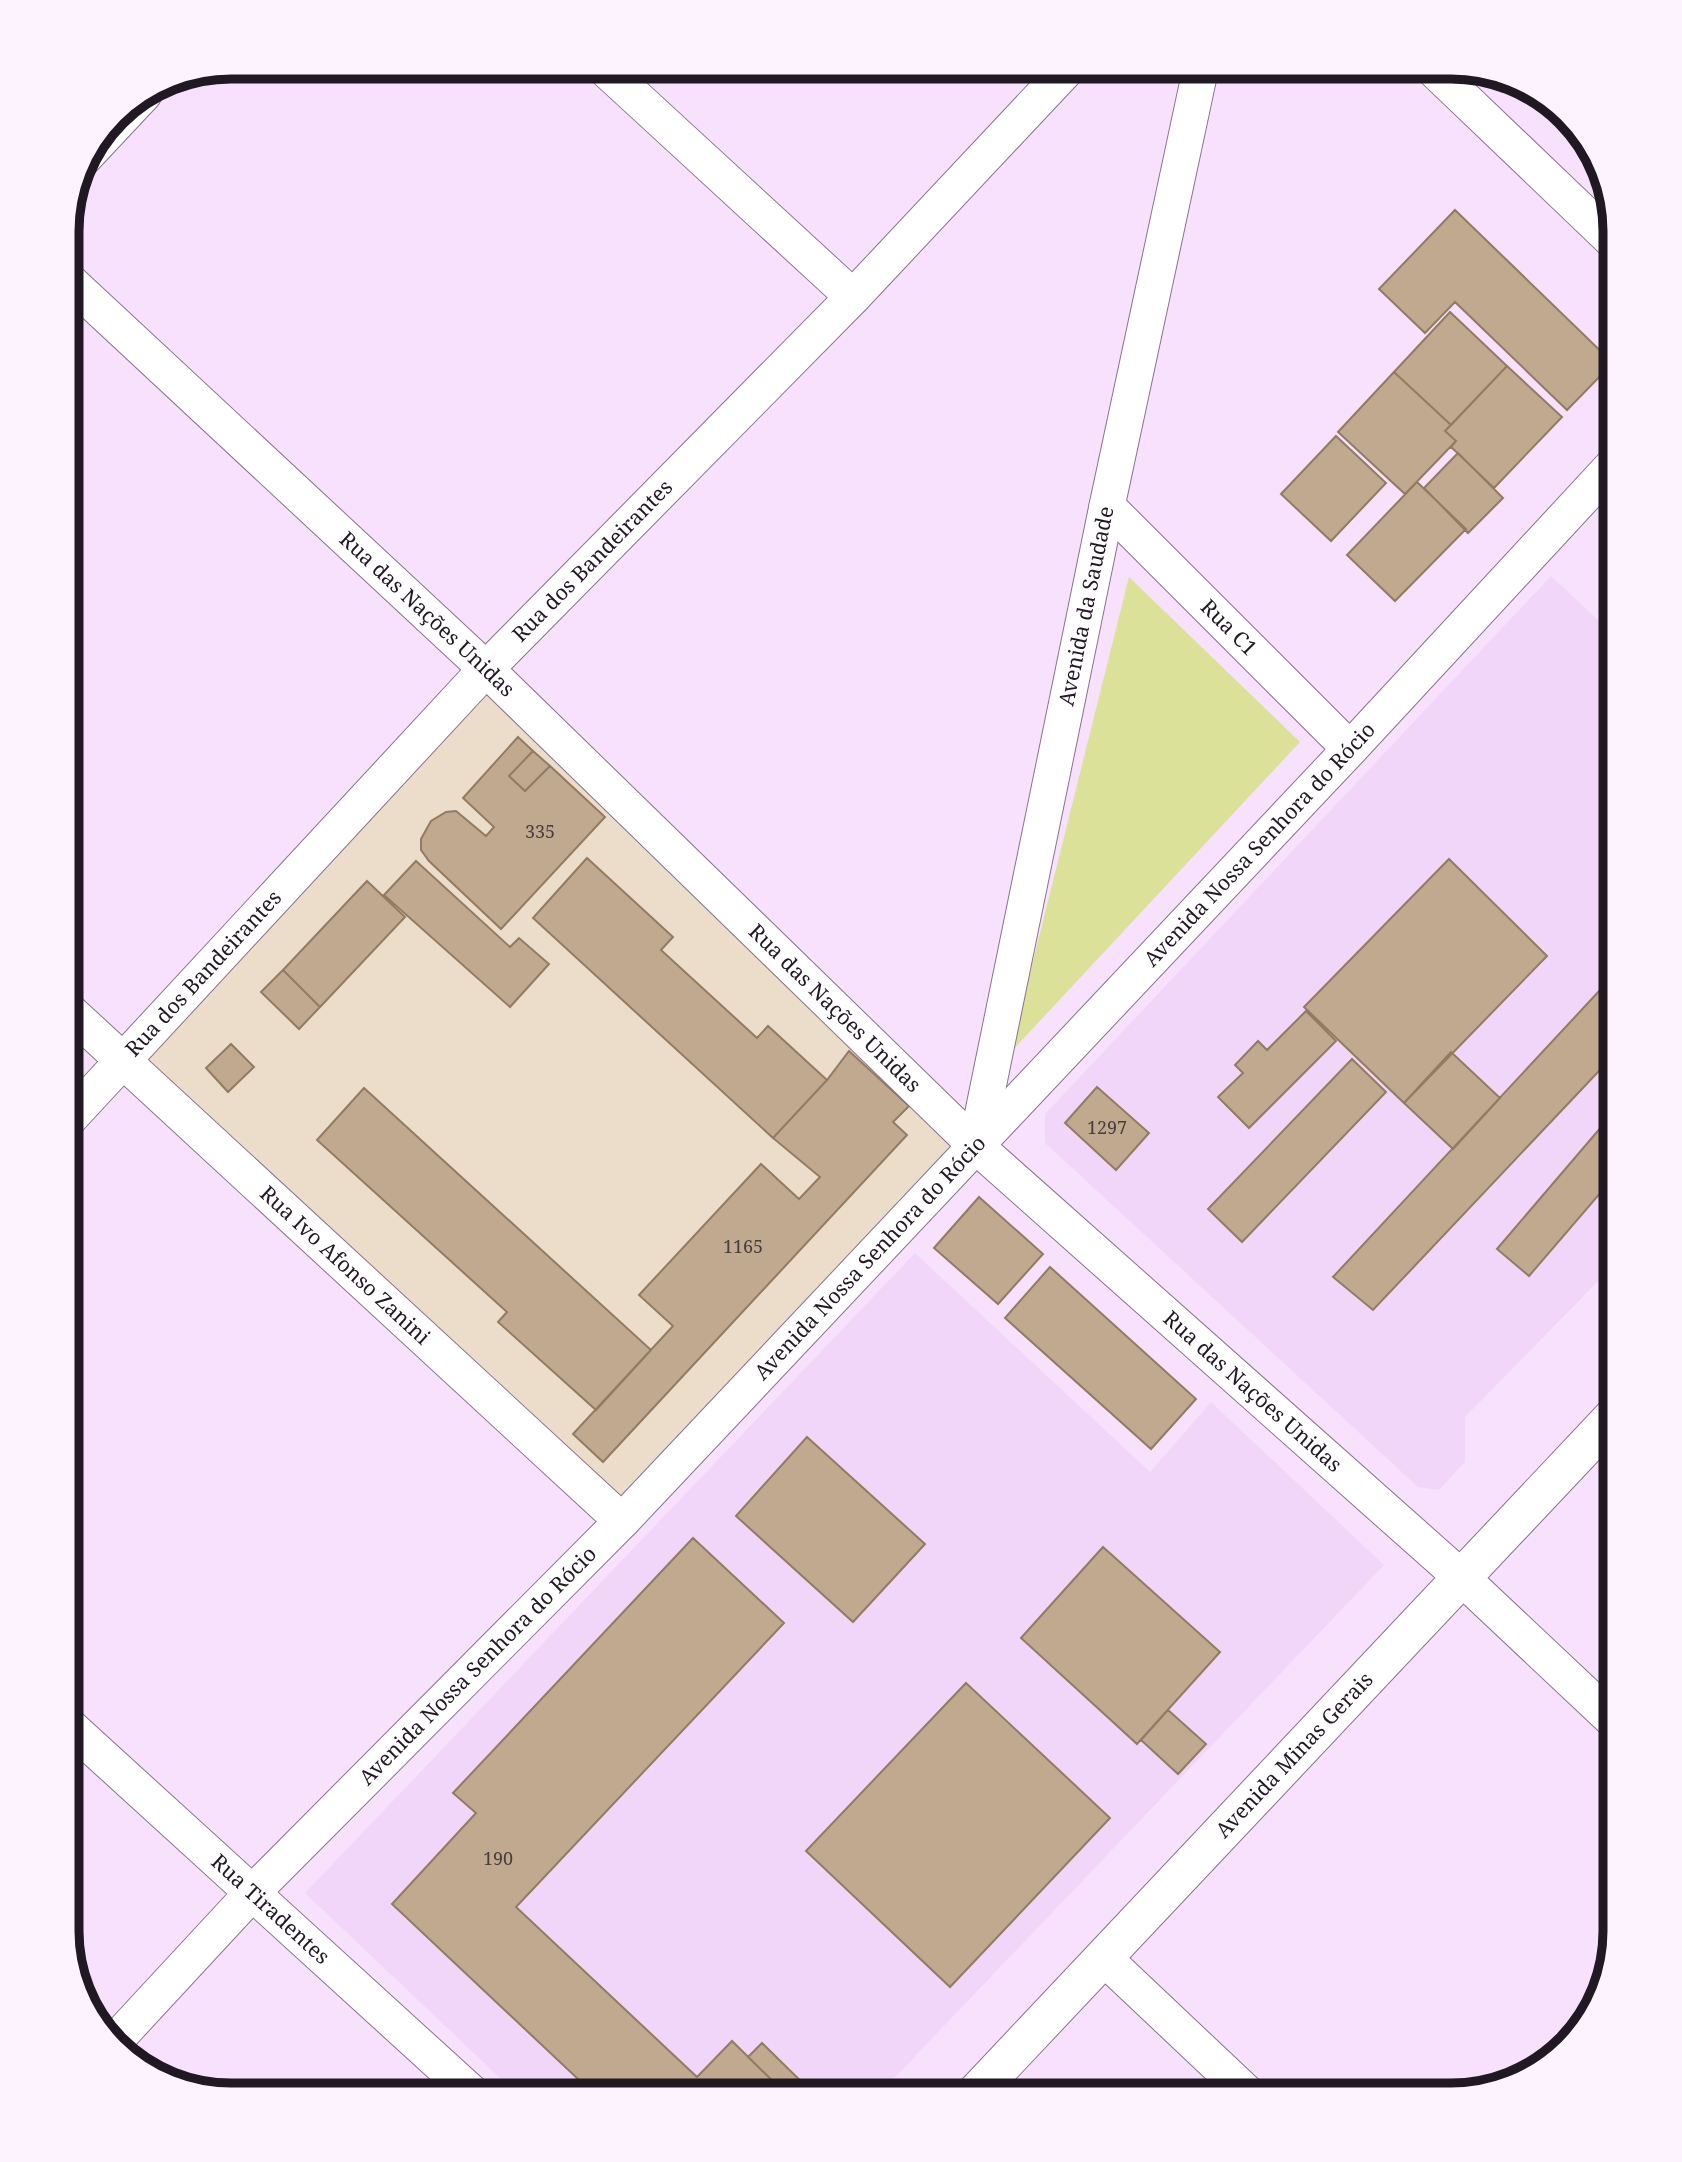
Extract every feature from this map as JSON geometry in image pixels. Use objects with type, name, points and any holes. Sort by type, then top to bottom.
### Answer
[{"type":"street","points":[[616,79],[853,298]]},
{"type":"street","name":"Rua dos Bandeirantes","points":[[79,1109],[486,670],[853,298],[1058,79]]},
{"type":"street","name":"Avenida da Saudade","points":[[976,1146],[1107,506],[1198,79]]},
{"type":"street","points":[[1444,79],[1603,232]]},
{"type":"street","name":"Rua das Nações Unidas","points":[[79,290],[486,670],[976,1146],[1462,1578],[1603,1711]]},
{"type":"street","name":"Avenida Nossa Senhora do Rócio","points":[[121,2035],[253,1892],[622,1521],[1350,749],[1603,476]]},
{"type":"street","name":"Rua C1","points":[[1107,506],[1350,749]]},
{"type":"street","name":"Rua Ivo Afonso Zanini","points":[[79,1020],[622,1521]]},
{"type":"street","name":"Avenida Minas Gerais","points":[[986,2083],[1603,1428]]},
{"type":"street","name":"Rua Tiradentes","points":[[79,1736],[461,2083]]},
{"type":"street","points":[[1105,1959],[1237,2083]]},
{"type":"shaded area","points":[[1551,576],[1603,625],[1603,1276],[1465,1417],[1465,1462],[1439,1490],[1418,1487],[1045,1143],[1045,1114]]},
{"type":"shaded area","points":[[483,692],[974,1145],[617,1515],[136,1065]]},
{"type":"shaded area","points":[[915,1253],[1150,1472],[1211,1402],[1384,1565],[889,2083],[505,2083],[305,1893]]},
{"type":"green space","points":[[1129,577],[1300,742],[1010,1053]]},
{"type":"building","points":[[1455,210],[1603,353],[1603,373],[1567,410],[1455,302],[1425,333],[1379,289]]},
{"type":"building","points":[[1450,312],[1507,366],[1451,425],[1394,372]]},
{"type":"building","points":[[1507,366],[1562,417],[1494,488],[1451,447],[1456,441],[1445,431]]},
{"type":"building","points":[[1394,372],[1451,425],[1445,431],[1456,441],[1405,494],[1338,432]]},
{"type":"building","points":[[1336,436],[1386,483],[1331,541],[1281,494]]},
{"type":"building","points":[[1458,453],[1503,498],[1468,533],[1424,488]]},
{"type":"building","points":[[1417,482],[1466,529],[1395,601],[1347,555]]},
{"type":"building","points":[[518,737],[533,751],[509,776],[525,791],[550,766],[605,817],[501,929],[429,861],[421,850],[421,839],[431,821],[446,812],[456,811],[486,836],[494,827],[463,798]]},
{"type":"building","points":[[533,751],[550,766],[525,791],[509,776]]},
{"type":"building","points":[[587,858],[673,937],[661,950],[757,1038],[768,1026],[827,1080],[773,1138],[533,918]]},
{"type":"building","points":[[1449,859],[1547,956],[1404,1103],[1304,1007]]},
{"type":"building","points":[[416,861],[510,947],[519,938],[549,964],[510,1007],[384,895]]},
{"type":"building","points":[[367,881],[405,917],[320,1007],[283,970]]},
{"type":"building","points":[[283,970],[320,1007],[299,1029],[261,992]]},
{"type":"building","points":[[1601,989],[1603,991],[1603,1067],[1373,1310],[1333,1277]]},
{"type":"building","points":[[1306,1011],[1336,1041],[1249,1128],[1218,1097],[1243,1073],[1235,1065],[1258,1041],[1267,1050]]},
{"type":"building","points":[[231,1044],[254,1067],[228,1092],[206,1068]]},
{"type":"building","points":[[849,1051],[909,1106],[893,1122],[907,1135],[603,1462],[573,1434],[673,1326],[639,1295],[761,1164],[799,1199],[820,1177],[773,1138],[827,1080]]},
{"type":"building","points":[[1451,1052],[1500,1098],[1453,1149],[1404,1103]]},
{"type":"building","points":[[1352,1059],[1386,1092],[1242,1242],[1208,1209]]},
{"type":"building","points":[[1097,1087],[1149,1133],[1116,1170],[1065,1123]]},
{"type":"building","points":[[364,1088],[651,1350],[596,1410],[498,1322],[507,1312],[317,1140]]},
{"type":"building","points":[[1603,1125],[1603,1190],[1529,1276],[1497,1249]]},
{"type":"building","points":[[979,1197],[1043,1254],[998,1304],[934,1248]]},
{"type":"building","points":[[1050,1267],[1196,1399],[1151,1449],[1005,1318]]},
{"type":"building","points":[[807,1437],[925,1544],[853,1622],[736,1516]]},
{"type":"building","points":[[693,1538],[784,1623],[516,1907],[697,2077],[732,2041],[775,2083],[582,2083],[392,1904],[476,1813],[453,1793]]},
{"type":"building","points":[[1103,1547],[1220,1652],[1137,1744],[1021,1638]]},
{"type":"building","points":[[966,1683],[1110,1818],[950,1987],[806,1851]]},
{"type":"building","points":[[1168,1710],[1206,1744],[1178,1774],[1141,1740]]},
{"type":"building","points":[[762,2043],[803,2083],[775,2083],[748,2057]]}]
